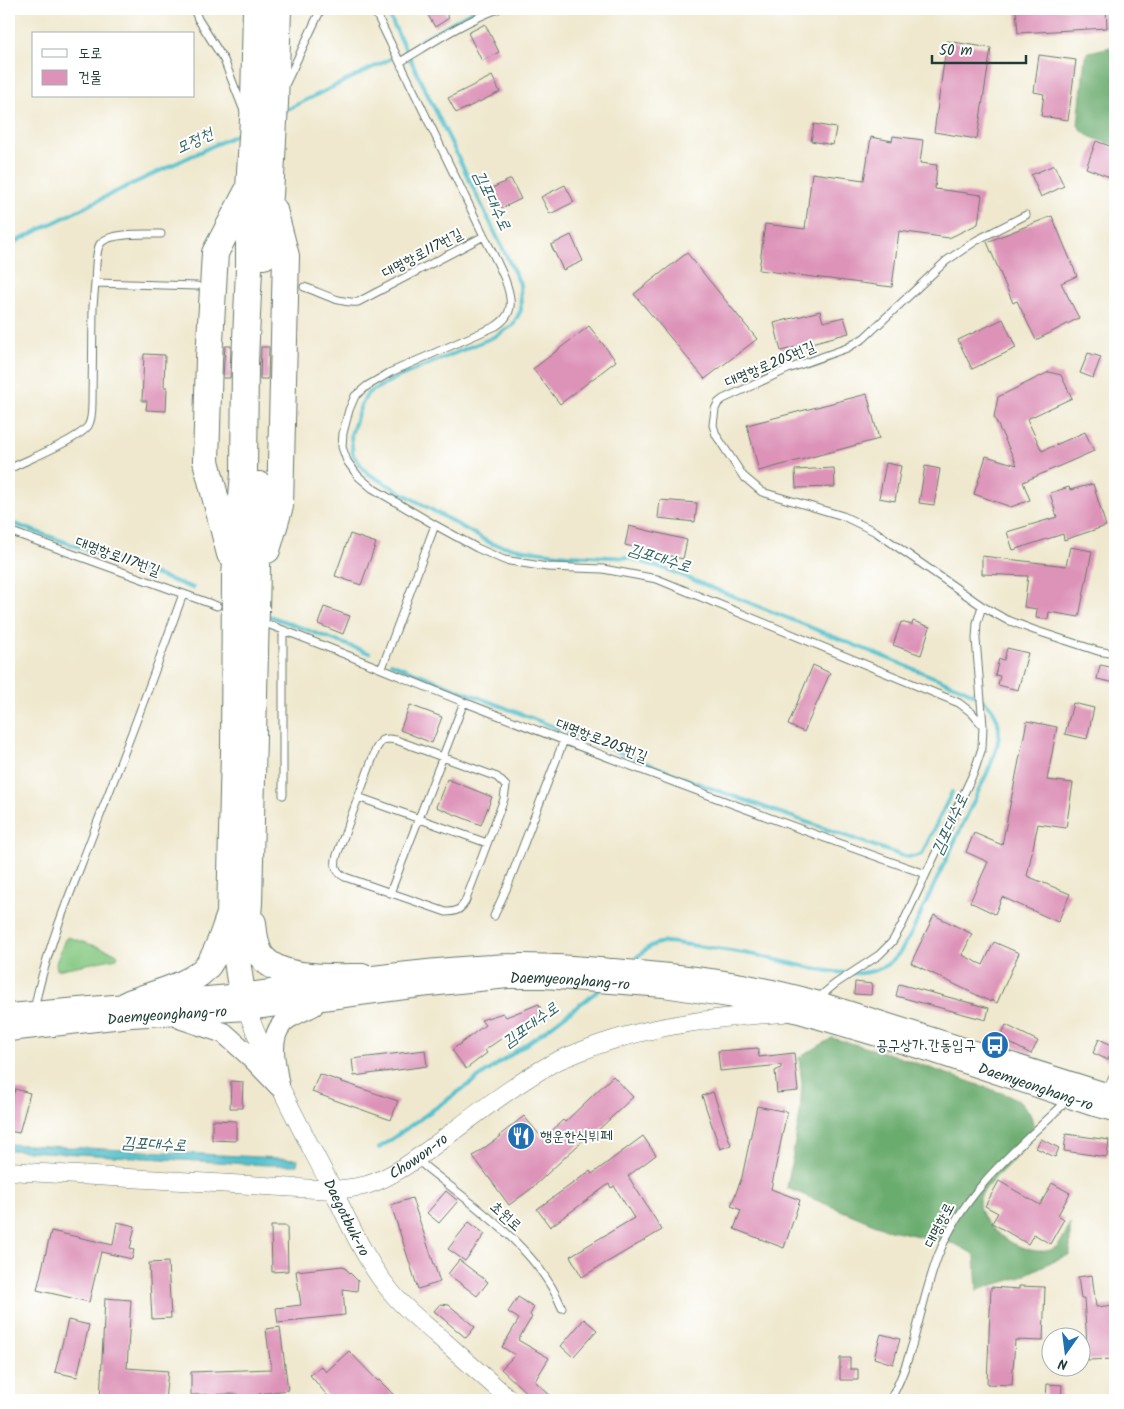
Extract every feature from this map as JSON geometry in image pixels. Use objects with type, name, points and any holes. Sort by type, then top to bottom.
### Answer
[{"type":"highway","points":[[246,577],[206,461],[215,253],[272,157],[267,96],[256,9]]},
{"type":"highway","points":[[245,1002],[234,752],[246,577],[244,474],[245,362],[249,269],[256,186],[253,133],[267,96],[278,9]]},
{"type":"highway","points":[[246,577],[280,506],[286,256],[256,186]]},
{"type":"highway","points":[[240,909],[262,956],[281,970],[304,976],[362,977]]},
{"type":"highway","points":[[130,1010],[196,977],[209,965],[240,909]]},
{"type":"main road","name":"Daemyeonghang-ro","points":[[245,1002],[362,977],[424,969],[494,964],[562,965],[675,974],[787,992],[1110,1095]]},
{"type":"main road","name":"Daemyeonghang-ro","points":[[9,1014],[34,1011],[130,1010],[245,1002],[321,1001],[420,987],[508,978],[544,978],[664,987],[729,997],[799,1013],[935,1053],[1115,1111]]},
{"type":"main road","points":[[279,1086],[273,1047],[276,1035],[282,1023],[321,1001]]},
{"type":"main road","name":"Daemyeonghang-ro","points":[[9,1031],[130,1010]]},
{"type":"main road","points":[[130,1010],[181,1019],[224,1033],[279,1086]]},
{"type":"street","points":[[720,1019],[727,1014],[730,1008],[729,997]]},
{"type":"street","name":"Daegotbuk-ro","points":[[245,1002],[257,1036],[279,1086],[373,1268],[393,1294],[412,1313],[511,1400]]},
{"type":"street","name":"Chowon-ro","points":[[9,1171],[333,1190],[367,1184],[406,1166],[553,1063],[619,1037],[642,1032],[748,1015],[799,1013]]},
{"type":"lane","points":[[194,9],[198,20],[224,60],[267,96],[321,9]]},
{"type":"lane","name":"대명항로117번길","points":[[304,287],[322,292],[340,301],[358,302],[484,236],[374,9]]},
{"type":"lane","points":[[400,62],[481,16],[497,9]]},
{"type":"lane","name":"대명항로205번길","points":[[1026,215],[976,240],[946,261],[864,338],[847,348],[788,369],[718,402],[713,425],[722,446],[743,476],[762,492],[843,516],[876,532],[982,606],[1005,619],[1098,651],[1115,654]]},
{"type":"lane","points":[[9,468],[72,438],[88,426],[91,419],[93,306],[99,245],[104,239],[121,235],[161,234]]},
{"type":"lane","points":[[484,236],[505,280],[511,298],[510,310],[505,319],[496,326],[391,372],[367,386],[355,396],[343,433],[342,447],[347,461],[358,476],[372,488],[436,525],[504,560],[538,566],[611,570],[657,579],[958,703],[972,713],[983,726]]},
{"type":"lane","points":[[95,283],[197,286]]},
{"type":"lane","points":[[382,668],[436,525]]},
{"type":"lane","name":"대명항로117번길","points":[[9,531],[217,606]]},
{"type":"lane","points":[[34,1011],[39,985],[69,898],[183,594]]},
{"type":"lane","points":[[816,1001],[835,984],[879,955],[892,942],[974,772],[982,748],[983,726],[976,639],[977,623],[982,606]]},
{"type":"lane","name":"대명항로205번길","points":[[270,625],[730,804],[926,874]]},
{"type":"lane","points":[[283,630],[283,795]]},
{"type":"lane","points":[[390,893],[464,702]]},
{"type":"lane","points":[[382,740],[396,740],[497,777],[503,781],[506,786],[504,799],[465,902],[460,909],[454,912],[446,912],[339,874],[336,868],[337,855],[358,797],[376,749],[382,740]]},
{"type":"lane","points":[[494,916],[508,885],[564,740]]},
{"type":"lane","points":[[358,797],[487,843]]},
{"type":"lane","points":[[1110,1095],[1115,1074]]},
{"type":"lane","name":"대명항로","points":[[890,1400],[904,1368],[938,1255],[958,1218],[977,1189],[1070,1098]]},
{"type":"lane","points":[[1115,1111],[1115,1116]]},
{"type":"lane","name":"초원로","points":[[415,1159],[507,1233],[545,1276],[555,1290],[562,1308]]},
{"type":"green space","points":[[1115,46],[1115,145],[1089,136],[1078,125],[1085,57],[1089,52]]},
{"type":"green space","points":[[68,937],[114,952],[118,955],[117,958],[57,970],[56,963],[65,939]]},
{"type":"green space","points":[[832,1038],[890,1054],[1013,1097],[1027,1109],[1032,1121],[1032,1132],[1027,1144],[983,1193],[979,1203],[981,1213],[996,1232],[1007,1240],[1031,1250],[1043,1251],[1056,1247],[1070,1224],[1070,1255],[1018,1277],[977,1291],[975,1257],[970,1252],[955,1244],[886,1229],[787,1188],[800,1114],[802,1084],[799,1058]]},
{"type":"water","points":[[9,1144],[298,1159],[297,1165],[266,1165],[9,1150]]},
{"type":"building","points":[[431,9],[443,9],[449,18],[435,27],[426,12]]},
{"type":"building","points":[[1016,9],[1106,9],[1107,28],[1018,33]]},
{"type":"building","points":[[485,24],[499,52],[482,61],[468,33]]},
{"type":"building","points":[[947,41],[991,48],[977,139],[934,132]]},
{"type":"building","points":[[1039,55],[1076,60],[1068,120],[1041,116],[1044,94],[1034,92]]},
{"type":"building","points":[[492,76],[500,92],[456,113],[448,98]]},
{"type":"building","points":[[814,124],[836,128],[833,145],[811,141]]},
{"type":"building","points":[[893,136],[923,140],[920,163],[937,165],[935,189],[982,195],[978,224],[949,238],[899,231],[892,287],[759,270],[765,224],[805,229],[812,173],[864,180],[871,137],[892,141]]},
{"type":"building","points":[[1096,141],[1115,148],[1115,179],[1086,168]]},
{"type":"building","points":[[1054,165],[1064,186],[1041,197],[1031,175]]},
{"type":"building","points":[[511,179],[521,199],[502,208],[492,188]]},
{"type":"building","points":[[565,185],[574,202],[550,214],[541,197]]},
{"type":"building","points":[[1052,216],[1077,276],[1061,283],[1079,318],[1036,340],[1017,301],[1013,303],[987,242]]},
{"type":"building","points":[[571,235],[583,261],[563,270],[551,245]]},
{"type":"building","points":[[687,253],[757,339],[705,379],[634,294]]},
{"type":"building","points":[[820,311],[823,322],[844,317],[849,333],[781,351],[774,323]]},
{"type":"building","points":[[1003,319],[1016,348],[972,369],[958,340]]},
{"type":"building","points":[[589,326],[616,361],[560,404],[533,369]]},
{"type":"building","points":[[225,346],[231,346],[230,378],[223,378]]},
{"type":"building","points":[[261,347],[269,347],[268,379],[260,379]]},
{"type":"building","points":[[1088,353],[1101,357],[1093,378],[1080,373]]},
{"type":"building","points":[[144,354],[165,355],[164,387],[167,387],[166,411],[146,410],[147,401],[142,401]]},
{"type":"building","points":[[1049,372],[1061,375],[1072,398],[1027,419],[1042,451],[1085,432],[1094,451],[1023,482],[1030,500],[1011,507],[974,494],[986,456],[1017,465],[994,417],[998,397]]},
{"type":"building","points":[[867,394],[879,439],[759,471],[747,425]]},
{"type":"building","points":[[886,463],[901,466],[895,501],[879,498]]},
{"type":"building","points":[[925,466],[940,469],[934,505],[919,503]]},
{"type":"building","points":[[834,468],[835,487],[796,488],[795,470]]},
{"type":"building","points":[[1093,484],[1106,526],[1064,540],[1063,534],[1013,550],[1007,532],[1057,517],[1050,493],[1069,487],[1070,490]]},
{"type":"building","points":[[660,500],[697,503],[695,522],[658,518]]},
{"type":"building","points":[[629,526],[687,540],[683,559],[625,545]]},
{"type":"building","points":[[350,534],[376,543],[361,585],[335,576]]},
{"type":"building","points":[[1070,547],[1092,551],[1079,617],[1049,612],[1048,620],[1036,618],[1037,609],[1024,607],[1028,576],[982,574],[982,556],[1066,566]]},
{"type":"building","points":[[324,607],[350,616],[343,634],[318,624]]},
{"type":"building","points":[[913,621],[930,627],[921,655],[893,645],[901,622],[912,625]]},
{"type":"building","points":[[1007,648],[1028,653],[1018,690],[998,685],[1000,676],[995,675],[999,659],[1004,660]]},
{"type":"building","points":[[813,665],[830,673],[804,732],[788,725]]},
{"type":"building","points":[[1100,665],[1115,668],[1115,683],[1097,679]]},
{"type":"building","points":[[1073,703],[1094,708],[1087,739],[1065,734]]},
{"type":"building","points":[[410,705],[442,717],[432,743],[400,730]]},
{"type":"building","points":[[1027,721],[1057,727],[1047,780],[1073,783],[1066,828],[1038,824],[1027,876],[1070,894],[1058,922],[1002,897],[995,914],[970,902],[988,862],[966,852],[974,833],[1002,845]]},
{"type":"building","points":[[447,779],[492,797],[481,825],[436,807]]},
{"type":"building","points":[[934,915],[972,934],[962,955],[983,965],[994,942],[1019,953],[997,1003],[991,1000],[991,1002],[911,963]]},
{"type":"building","points":[[855,982],[872,984],[871,995],[854,994]]},
{"type":"building","points":[[899,984],[989,1008],[986,1020],[896,996]]},
{"type":"building","points":[[539,1004],[542,1012],[537,1020],[518,1027],[485,1050],[487,1053],[466,1069],[452,1050],[485,1025],[481,1020],[503,1013],[506,1017]]},
{"type":"building","points":[[1006,1025],[1038,1041],[1031,1054],[1000,1038]]},
{"type":"building","points":[[1099,1039],[1114,1046],[1108,1060],[1093,1053]]},
{"type":"building","points":[[758,1048],[759,1057],[794,1053],[798,1091],[777,1093],[775,1071],[781,1068],[781,1065],[720,1071],[718,1051]]},
{"type":"building","points":[[425,1050],[427,1066],[354,1076],[352,1059]]},
{"type":"building","points":[[319,1074],[398,1101],[391,1120],[312,1092]]},
{"type":"building","points":[[613,1076],[633,1097],[531,1189],[509,1205],[473,1156],[501,1136],[524,1116],[543,1139],[563,1120],[565,1122]]},
{"type":"building","points":[[231,1081],[243,1082],[242,1108],[230,1108]]},
{"type":"building","points":[[15,1089],[30,1093],[19,1133],[9,1131],[9,1110]]},
{"type":"building","points":[[713,1092],[731,1145],[720,1149],[702,1096]]},
{"type":"building","points":[[757,1106],[787,1112],[771,1189],[800,1200],[784,1248],[734,1229],[741,1210],[731,1206],[742,1177]]},
{"type":"building","points":[[212,1120],[236,1121],[236,1141],[212,1140]]},
{"type":"building","points":[[1066,1134],[1109,1140],[1107,1157],[1064,1151]]},
{"type":"building","points":[[643,1136],[656,1155],[628,1176],[662,1230],[582,1277],[570,1256],[634,1218],[614,1186],[611,1188],[609,1184],[550,1227],[537,1209],[590,1171],[592,1174]]},
{"type":"building","points":[[1041,1139],[1059,1148],[1055,1157],[1036,1148]]},
{"type":"building","points":[[999,1181],[1040,1205],[1052,1183],[1070,1193],[1058,1215],[1064,1219],[1050,1244],[1034,1234],[1028,1244],[992,1223],[998,1213],[985,1206]]},
{"type":"building","points":[[446,1191],[458,1201],[439,1223],[427,1213]]},
{"type":"building","points":[[412,1198],[440,1282],[418,1289],[391,1205]]},
{"type":"building","points":[[117,1222],[135,1226],[130,1249],[134,1250],[132,1259],[101,1252],[89,1302],[37,1290],[51,1231],[113,1245]]},
{"type":"building","points":[[469,1222],[485,1234],[465,1261],[448,1249]]},
{"type":"building","points":[[271,1226],[287,1226],[288,1271],[272,1272]]},
{"type":"building","points":[[459,1260],[488,1282],[477,1296],[448,1274]]},
{"type":"building","points":[[168,1262],[171,1318],[152,1319],[149,1263]]},
{"type":"building","points":[[343,1266],[358,1281],[357,1291],[343,1289],[345,1315],[278,1323],[276,1308],[301,1305],[296,1271]]},
{"type":"building","points":[[1092,1275],[1096,1307],[1115,1305],[1115,1359],[1092,1360],[1092,1326],[1086,1326],[1084,1298],[1081,1298],[1078,1277]]},
{"type":"building","points":[[1019,1286],[1045,1287],[1042,1341],[1015,1340],[1012,1385],[987,1384],[991,1287],[1019,1289]]},
{"type":"building","points":[[518,1297],[534,1307],[530,1315],[532,1317],[518,1340],[549,1358],[535,1381],[555,1400],[534,1400],[501,1369],[515,1355],[502,1347],[519,1319],[508,1312]]},
{"type":"building","points":[[105,1298],[131,1300],[127,1368],[168,1371],[165,1400],[100,1400]]},
{"type":"building","points":[[440,1304],[449,1305],[475,1327],[466,1338],[434,1311]]},
{"type":"building","points":[[584,1319],[597,1330],[573,1357],[561,1346]]},
{"type":"building","points":[[68,1320],[89,1325],[77,1377],[55,1372]]},
{"type":"building","points":[[280,1327],[288,1390],[259,1394],[259,1400],[238,1400],[238,1394],[191,1395],[191,1372],[271,1369],[266,1329]]},
{"type":"building","points":[[881,1334],[900,1339],[893,1364],[874,1358]]},
{"type":"building","points":[[349,1351],[399,1400],[331,1400],[310,1375],[321,1366],[326,1372]]},
{"type":"building","points":[[840,1358],[850,1358],[850,1369],[858,1369],[858,1380],[840,1380]]},
{"type":"building","points":[[1047,1384],[1062,1385],[1061,1400],[1046,1400]]},
{"type":"waterway","name":"김포대수로","points":[[386,9],[520,284],[521,310],[513,325],[496,336],[396,378],[368,393],[361,405],[351,435],[353,455],[367,473],[492,544],[568,555],[630,558],[668,570],[961,688],[983,700],[992,709],[997,718],[999,726],[998,744],[988,771],[910,936],[892,961],[876,970],[864,973],[833,972],[755,955],[668,942],[651,946],[637,957]]},
{"type":"waterway","name":"모정천","points":[[421,40],[476,9]]},
{"type":"waterway","name":"모정천","points":[[284,111],[390,59]]},
{"type":"waterway","name":"모정천","points":[[9,245],[242,132]]},
{"type":"waterway","points":[[9,522],[193,588]]},
{"type":"waterway","points":[[270,616],[369,653]]},
{"type":"waterway","points":[[391,663],[713,789],[903,856],[914,857],[922,854],[952,792]]},
{"type":"waterway","name":"김포대수로","points":[[379,1148],[546,1030],[599,990]]},
{"type":"place","name":"공구상가.간동입구","points":[[995,1045]]},
{"type":"place","name":"행운한식뷔페","points":[[521,1136]]}]
